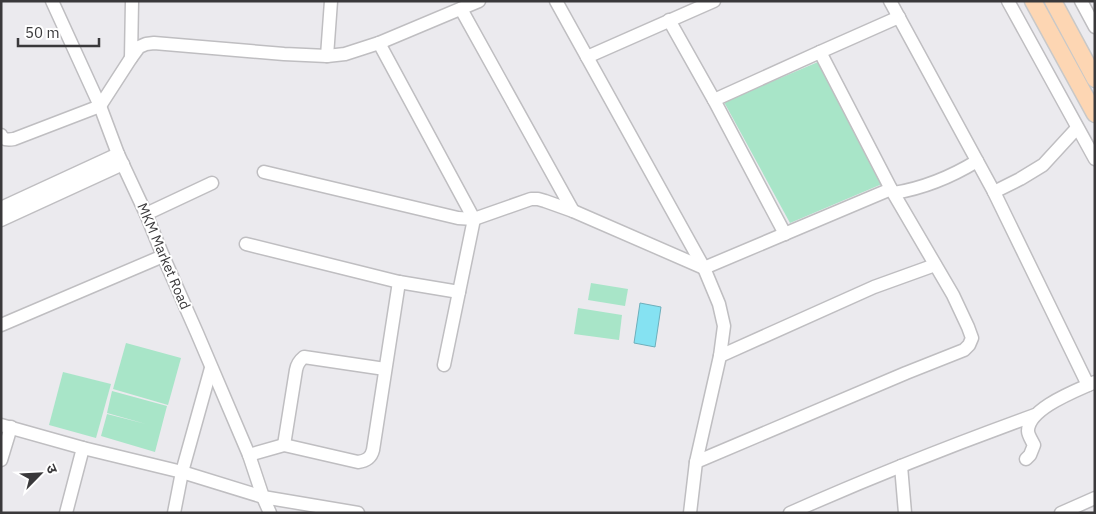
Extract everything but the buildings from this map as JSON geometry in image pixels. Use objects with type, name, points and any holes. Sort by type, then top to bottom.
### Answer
[{"type":"main road","points":[[1033,1],[1095,114]]},
{"type":"main road","points":[[1052,1],[1095,80]]},
{"type":"street","name":"MKM Market Road","points":[[52,1],[100,106],[249,455],[270,513]]},
{"type":"street","points":[[131,58],[132,1]]},
{"type":"street","points":[[326,56],[331,1]]},
{"type":"street","points":[[556,1],[704,268],[722,315],[724,326],[720,356],[696,462],[690,513]]},
{"type":"street","points":[[587,57],[714,1]]},
{"type":"street","points":[[790,513],[848,487],[1035,415],[1066,394],[1091,384],[994,192],[890,1]]},
{"type":"street","points":[[1008,1],[1095,159]]},
{"type":"street","points":[[1081,1],[1095,27]]},
{"type":"street","points":[[1,135],[7,140],[14,139],[100,106],[131,58],[140,47],[146,44],[154,43],[284,54],[326,56],[344,54],[379,43],[471,4],[573,211]]},
{"type":"street","points":[[714,100],[899,17]]},
{"type":"street","points":[[669,20],[785,234]]},
{"type":"street","points":[[379,43],[474,219],[444,365]]},
{"type":"street","points":[[696,462],[964,350],[972,338],[953,295],[892,191],[820,52]]},
{"type":"street","points":[[994,192],[1043,165],[1077,128]]},
{"type":"street","points":[[1,208],[121,159]]},
{"type":"street","points":[[1,220],[121,159]]},
{"type":"street","points":[[264,172],[458,218],[474,219],[538,199],[573,211],[704,268],[892,191],[912,190],[930,184],[960,172],[977,161]]},
{"type":"street","points":[[146,214],[212,183]]},
{"type":"street","points":[[246,244],[399,282],[460,292]]},
{"type":"street","points":[[1,325],[163,256]]},
{"type":"street","points":[[720,356],[874,287],[935,266]]},
{"type":"street","points":[[249,455],[284,445],[358,462],[364,462],[369,459],[373,450],[399,282]]},
{"type":"street","points":[[284,445],[296,370],[300,360],[304,357],[385,369]]},
{"type":"street","points":[[174,513],[182,472],[211,368]]},
{"type":"street","points":[[1026,458],[1030,455],[1034,445],[1028,432],[1030,423],[1035,415]]},
{"type":"street","points":[[1,460],[6,426],[83,448],[182,472],[263,497],[358,513]]},
{"type":"street","points":[[66,513],[83,448]]},
{"type":"street","points":[[901,466],[905,513]]},
{"type":"street","points":[[1061,513],[1095,498]]},
{"type":"green space","points":[[818,62],[882,184],[790,223],[724,102]]},
{"type":"green space","points":[[591,283],[628,289],[625,306],[588,300]]},
{"type":"green space","points":[[578,308],[622,315],[619,340],[574,334]]},
{"type":"green space","points":[[126,343],[181,358],[168,405],[113,389]]},
{"type":"green space","points":[[63,372],[111,384],[96,438],[49,425]]},
{"type":"green space","points":[[112,391],[167,406],[155,452],[101,436],[107,414],[146,424],[107,413]]},
{"type":"water","points":[[640,303],[661,307],[655,347],[634,343]]}]
